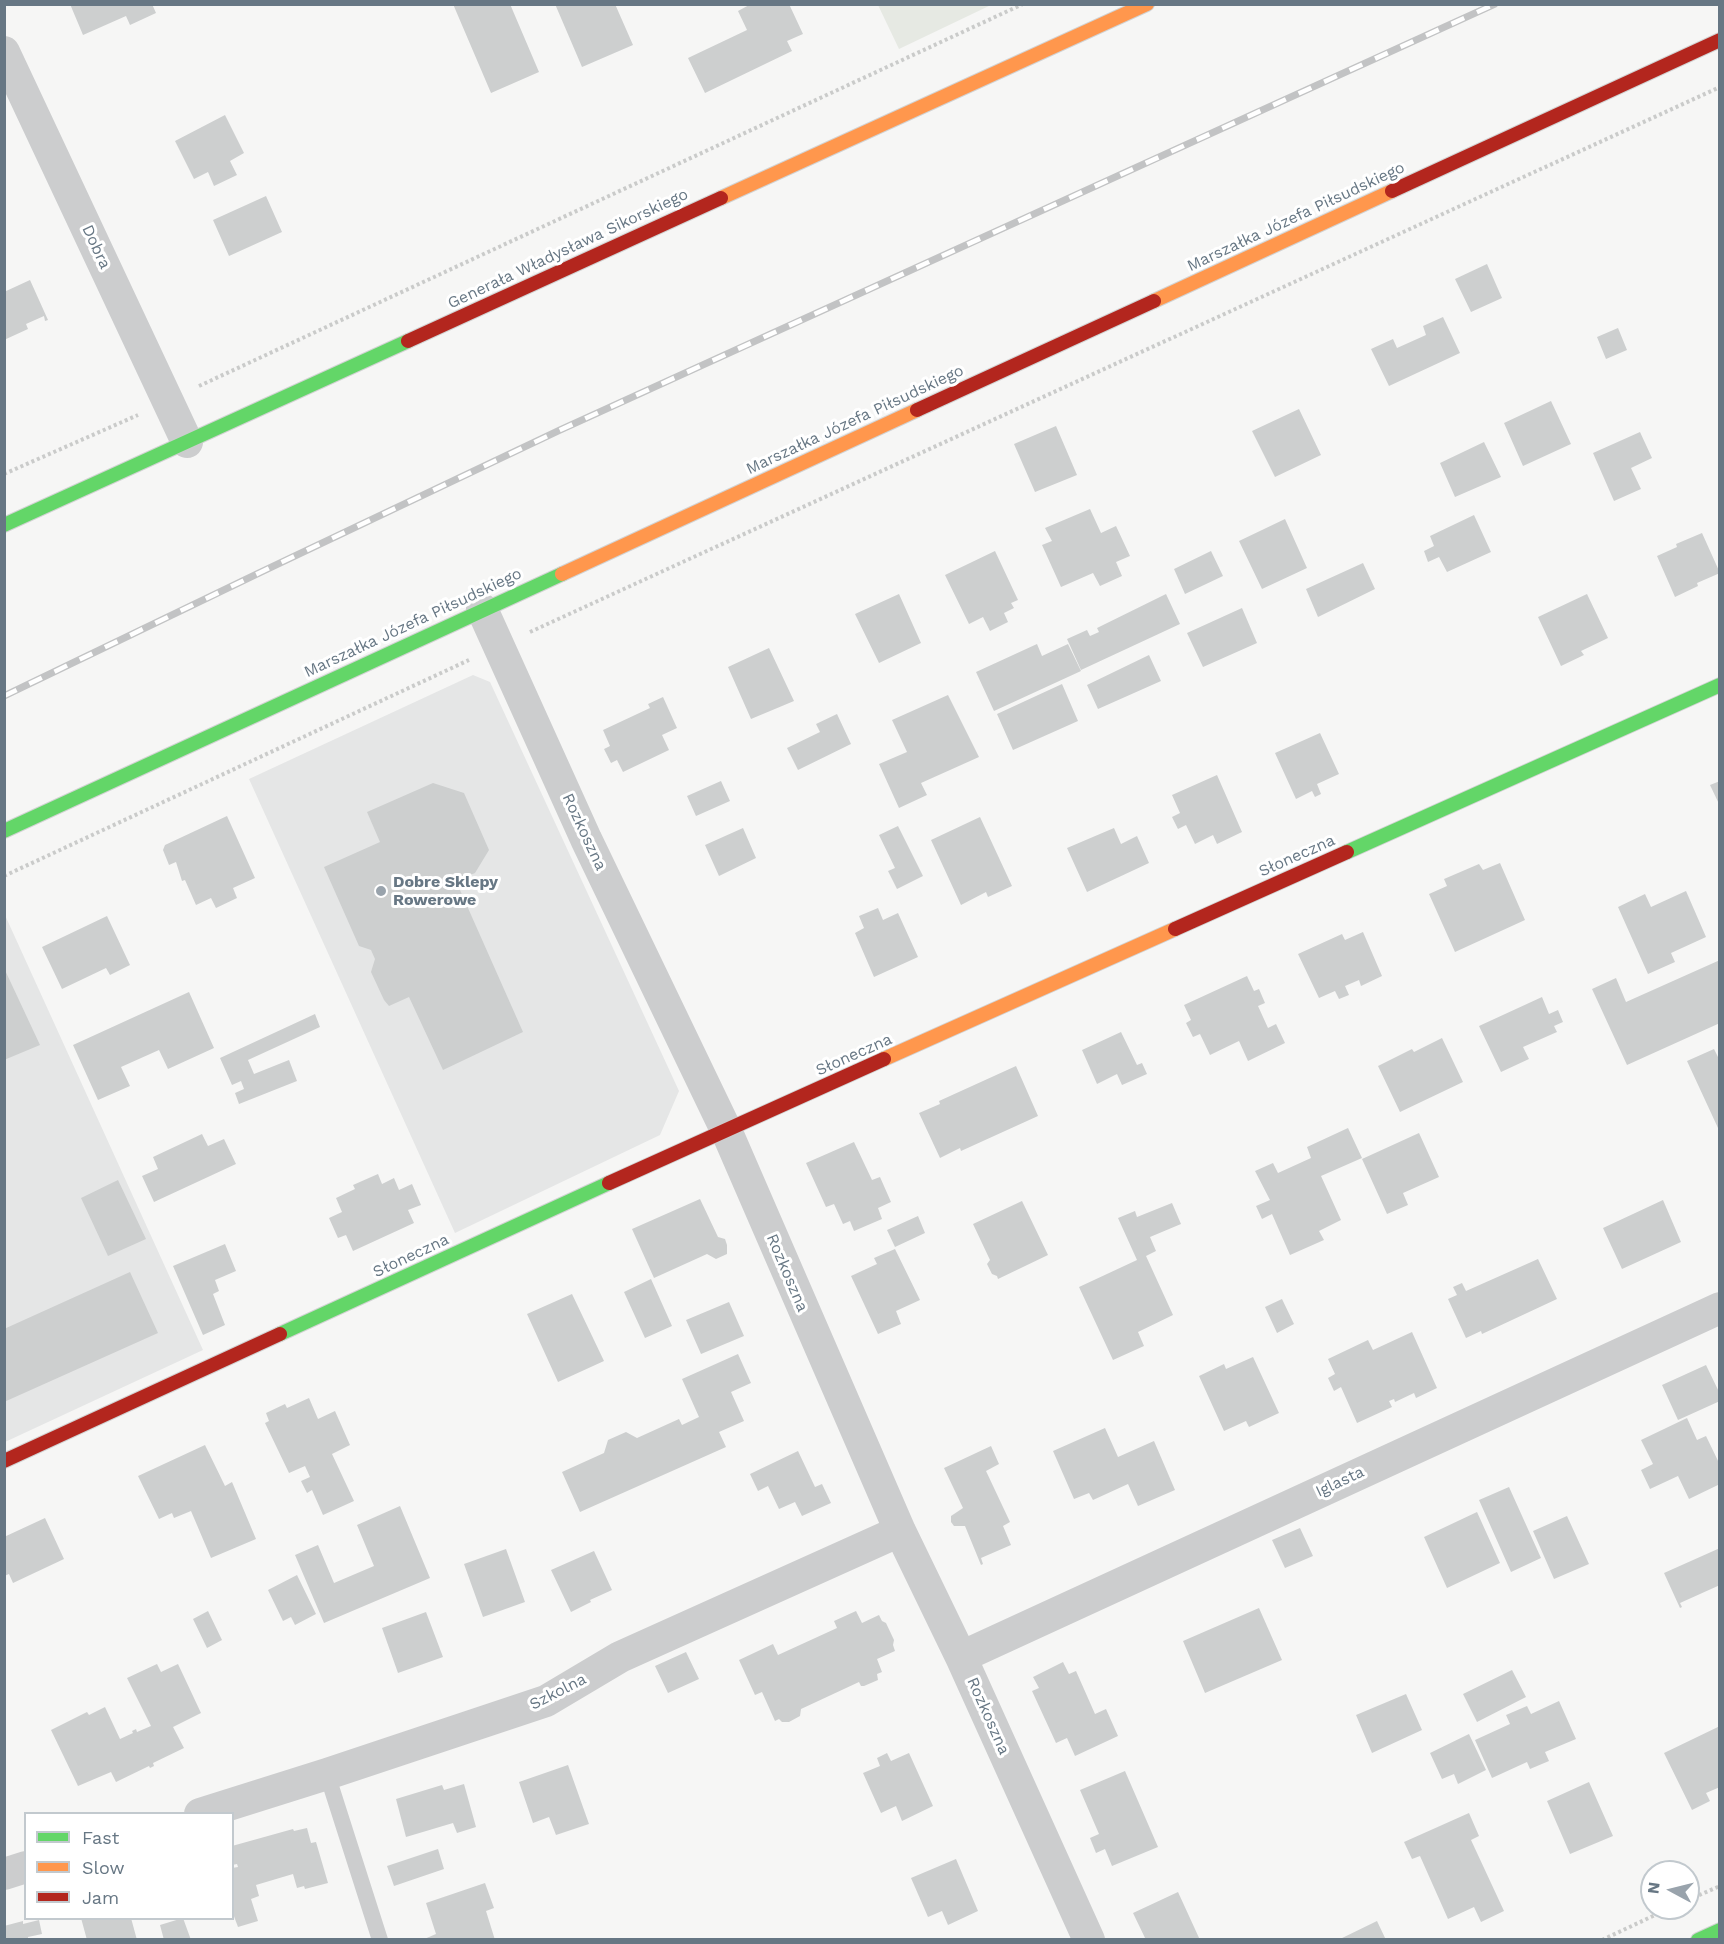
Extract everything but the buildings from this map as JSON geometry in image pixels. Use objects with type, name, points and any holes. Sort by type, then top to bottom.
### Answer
[{"type":"main road","name":"Generała Władysława Sikorskiego","points":[[4,525],[1147,4]]},
{"type":"main road","name":"Marszałka Józefa Piłsudskiego","points":[[4,831],[1719,40]]},
{"type":"main road","name":"Słoneczna","points":[[4,1461],[726,1130],[1719,685]]},
{"type":"main road","points":[[1698,1940],[1719,1930]]},
{"type":"street","name":"Dobra","points":[[4,52],[187,442]]},
{"type":"street","name":"Rozkoszna","points":[[482,609],[586,838],[726,1130],[900,1531],[961,1657],[1089,1940]]},
{"type":"street","name":"Iglasta","points":[[961,1657],[1719,1308]]},
{"type":"street","name":"Szkolna","points":[[206,1812],[546,1701],[620,1657],[900,1531]]},
{"type":"street","points":[[4,1874],[24,1868]]},
{"type":"lane","points":[[327,1774],[380,1940]]},
{"type":"path","points":[[192,390],[1023,4]]},
{"type":"path","points":[[4,876],[1719,87]]},
{"type":"path","points":[[4,474],[147,411]]},
{"type":"path","points":[[1700,1895],[1719,1886]]},
{"type":"path","points":[[1602,1940],[1644,1920]]},
{"type":"shaded area","points":[[878,5],[991,5],[899,49]]},
{"type":"shaded area","points":[[473,675],[490,682],[679,1091],[660,1135],[455,1233],[249,779]]},
{"type":"shaded area","points":[[4,913],[203,1350],[5,1442],[4,1442]]},
{"type":"railway","points":[[4,696],[560,430],[1495,4]]},
{"type":"traffic: fast","points":[[4,525],[408,341]]},
{"type":"traffic: fast","points":[[4,831],[562,574]]},
{"type":"traffic: fast","points":[[1347,852],[1720,685]]},
{"type":"traffic: fast","points":[[280,1334],[609,1183]]},
{"type":"traffic: fast","points":[[1698,1940],[1720,1930]]},
{"type":"traffic: slow","points":[[721,198],[1147,4]]},
{"type":"traffic: slow","points":[[1154,301],[1392,191]]},
{"type":"traffic: slow","points":[[562,574],[917,410]]},
{"type":"traffic: slow","points":[[884,1059],[1175,929]]},
{"type":"traffic: jam","points":[[1392,191],[1720,40]]},
{"type":"traffic: jam","points":[[408,341],[721,198]]},
{"type":"traffic: jam","points":[[917,410],[1154,301]]},
{"type":"traffic: jam","points":[[1175,929],[1347,852]]},
{"type":"traffic: jam","points":[[609,1183],[884,1059]]},
{"type":"traffic: jam","points":[[4,1461],[280,1334]]},
{"type":"place","name":"Dobre Sklepy Rowerowe","points":[[381,891]]}]
